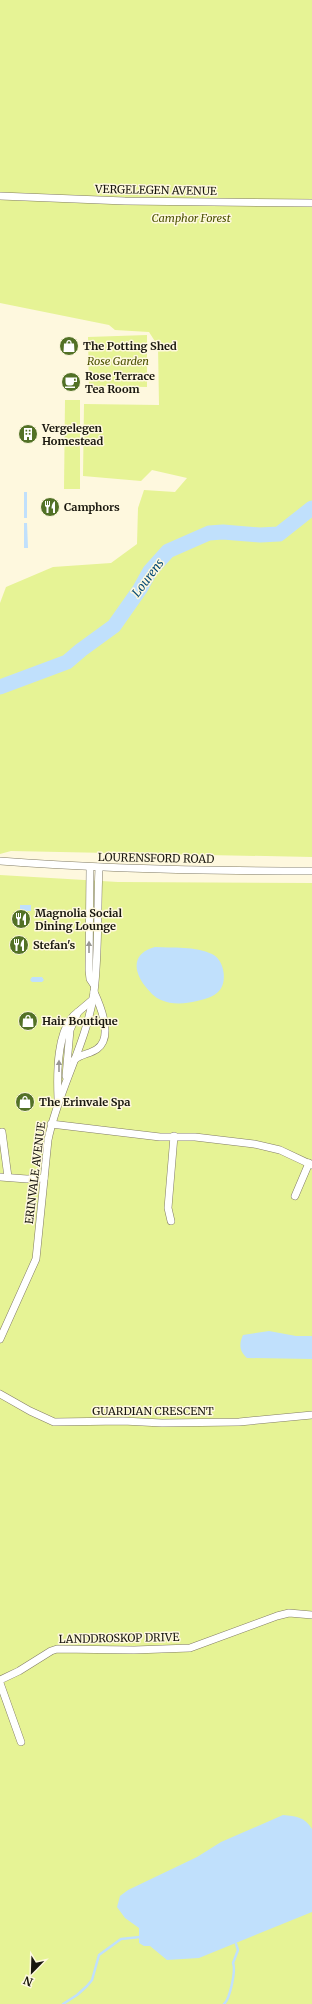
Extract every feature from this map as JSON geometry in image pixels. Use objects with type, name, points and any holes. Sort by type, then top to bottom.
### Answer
[{"type":"street","name":"VERGELEGEN AVENUE","points":[[0,196],[125,201],[312,203]]},
{"type":"street","name":"LOURENSFORD ROAD","points":[[0,861],[90,868],[312,871]]},
{"type":"street","points":[[74,1060],[98,1048],[102,1041],[104,1019],[90,979],[90,868]]},
{"type":"street","name":"ERINVALE AVENUE","points":[[1,1336],[36,1259],[51,1124],[74,1060],[94,988],[96,978],[99,868]]},
{"type":"street","points":[[59,1104],[60,1050],[68,1021],[91,1001]]},
{"type":"street","points":[[66,1082],[69,1035],[78,1012]]},
{"type":"street","points":[[51,1124],[139,1135],[195,1136],[265,1146],[294,1156],[310,1164],[295,1196]]},
{"type":"street","points":[[2,1132],[8,1178]]},
{"type":"street","points":[[171,1221],[168,1208],[174,1136]]},
{"type":"street","points":[[0,1177],[44,1178]]},
{"type":"street","name":"GUARDIAN CRESCENT","points":[[0,1394],[30,1411],[54,1422],[239,1422],[312,1415]]},
{"type":"street","name":"LANDDROSKOP DRIVE","points":[[0,1680],[57,1649],[177,1650],[202,1645],[288,1613],[312,1616]]},
{"type":"street","points":[[0,1683],[21,1742]]},
{"type":"green space","name":"Camphor Forest","points":[[0,0],[312,0],[312,857],[11,851],[0,854],[0,603],[6,587],[53,567],[111,563],[137,544],[138,508],[144,490],[175,492],[187,478],[152,470],[141,481],[83,476],[84,404],[159,405],[158,346],[149,332],[115,330],[109,325],[0,303]]},
{"type":"green space","name":"Rose Garden","points":[[147,335],[147,387],[89,386],[88,337]]},
{"type":"green space","points":[[65,400],[80,400],[80,489],[64,489]]},
{"type":"green space","points":[[0,875],[118,882],[312,883],[312,2004],[0,2004]]},
{"type":"water","points":[[24,492],[27,492],[27,518],[24,518]]},
{"type":"water","points":[[24,523],[27,523],[28,548],[24,548]]},
{"type":"water","points":[[20,905],[31,905],[31,911],[20,911]]},
{"type":"water","points":[[155,947],[191,949],[206,951],[212,954],[222,966],[224,977],[222,987],[217,993],[206,999],[192,1002],[174,1003],[165,1002],[159,999],[145,986],[138,974],[137,968],[137,963],[142,953]]},
{"type":"water","points":[[32,977],[42,977],[44,980],[42,982],[32,982],[30,980]]},
{"type":"water","points":[[269,1331],[296,1336],[312,1336],[312,1359],[247,1358],[242,1353],[240,1347],[243,1335]]},
{"type":"water","points":[[283,1815],[300,1818],[312,1829],[312,1912],[199,1958],[167,1960],[150,1946],[144,1946],[139,1943],[139,1928],[125,1918],[117,1907],[120,1896],[128,1890],[197,1857],[221,1842]]},
{"type":"waterway","name":"Lourens","points":[[0,687],[67,662],[114,626],[140,589],[150,571],[168,551],[209,533],[223,532],[260,535],[279,534],[312,508]]},
{"type":"waterway","points":[[63,2004],[77,1995],[92,1980],[99,1955],[121,1939],[140,1937]]},
{"type":"waterway","points":[[224,2004],[232,1984],[234,1972],[233,1963],[238,1950],[236,1944]]},
{"type":"place","name":"The Potting Shed","points":[[69,346]]},
{"type":"place","name":"Rose Terrace Tea Room","points":[[71,382]]},
{"type":"place","name":"Vergelegen Homestead","points":[[28,434]]},
{"type":"place","name":"Camphors","points":[[50,507]]},
{"type":"place","name":"Magnolia Social Dining Lounge","points":[[21,919]]},
{"type":"place","name":"Stefan's","points":[[19,945]]},
{"type":"place","name":"Hair Boutique","points":[[28,1021]]},
{"type":"place","name":"The Erinvale Spa","points":[[25,1102]]}]
